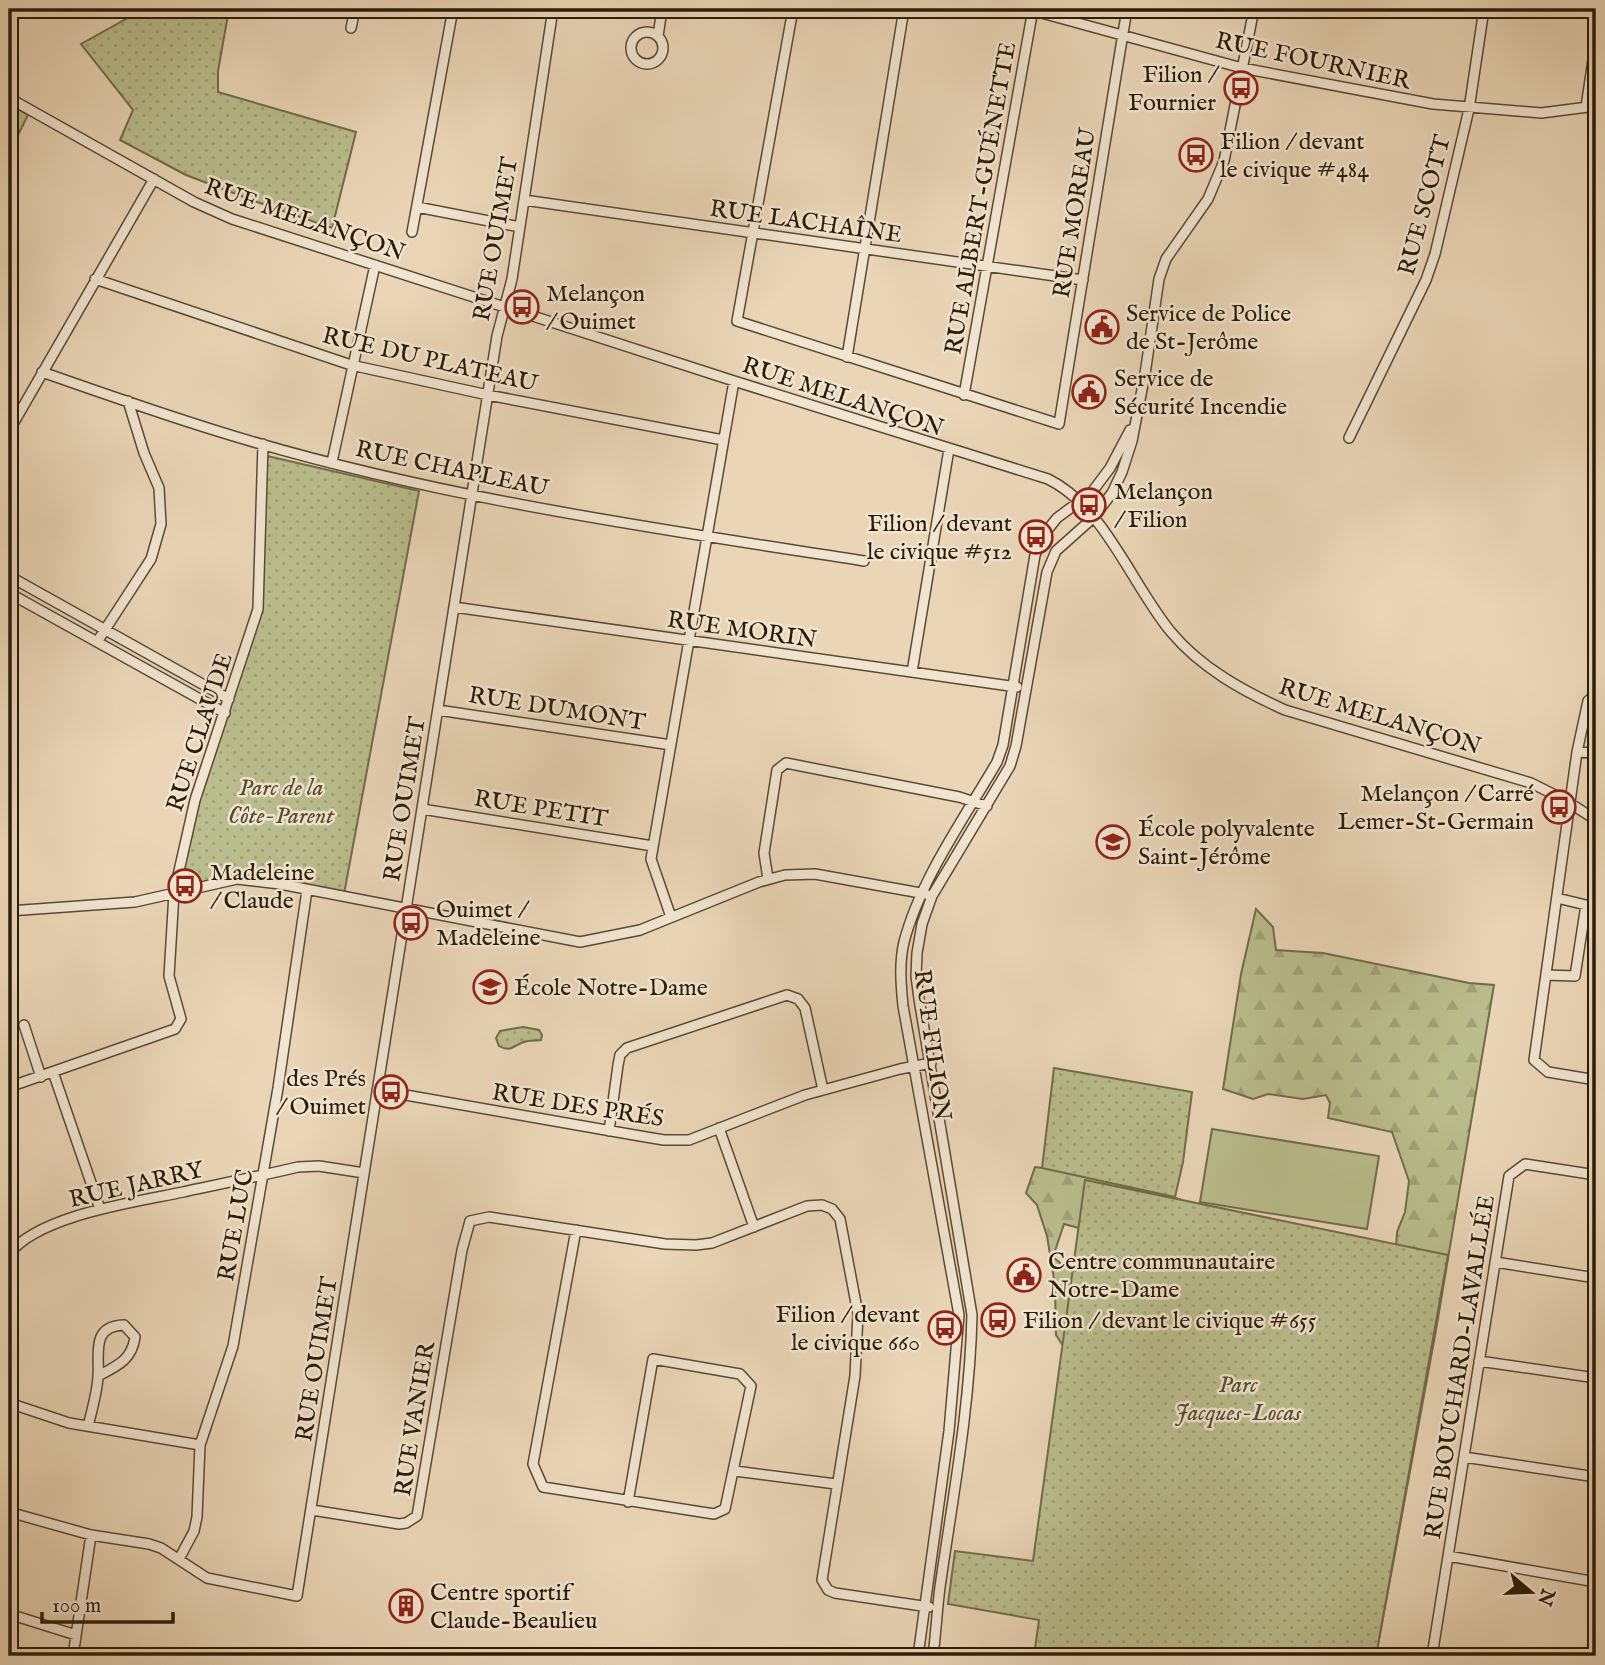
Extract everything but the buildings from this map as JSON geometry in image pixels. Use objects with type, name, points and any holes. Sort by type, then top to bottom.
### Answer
[{"type":"street","points":[[351,28],[355,9]]},
{"type":"street","points":[[412,232],[453,9]]},
{"type":"street","name":"RUE OUIMET","points":[[179,1559],[207,1578],[297,1596],[472,494],[488,395],[512,279],[553,9]]},
{"type":"street","points":[[657,36],[662,9]]},
{"type":"street","points":[[793,9],[737,321],[964,395]]},
{"type":"street","points":[[847,357],[904,9]]},
{"type":"street","name":"RUE FOURNIER","points":[[1031,9],[1242,68],[1433,104],[1541,113],[1596,106]]},
{"type":"street","name":"RUE ALBERT-GUÉNETTE","points":[[964,395],[1031,9]]},
{"type":"street","name":"RUE MOREAU","points":[[964,395],[1059,424],[1127,9]]},
{"type":"street","name":"RUE FILION","points":[[933,1656],[937,1609],[971,1368],[972,1315],[916,976],[922,924],[933,896],[987,806],[1013,756],[1046,572],[1056,551],[1093,518],[1112,493],[1122,472],[1132,441],[1160,279],[1166,259],[1208,199],[1217,181],[1229,141],[1254,9]]},
{"type":"street","name":"RUE SCOTT","points":[[1349,438],[1426,280],[1435,254],[1469,109],[1484,9]]},
{"type":"street","points":[[1586,107],[1596,40]]},
{"type":"street","name":"RUE MELANÇON","points":[[9,98],[194,202],[232,219],[734,382],[1048,479],[1064,487],[1093,518],[1190,653],[1247,692],[1285,710],[1531,783],[1596,820]]},
{"type":"street","points":[[9,431],[154,179]]},
{"type":"street","name":"RUE LACHAÎNE","points":[[524,200],[1083,280]]},
{"type":"street","points":[[417,207],[520,227]]},
{"type":"street","points":[[332,461],[375,265]]},
{"type":"street","name":"RUE DU PLATEAU","points":[[95,279],[351,365],[488,395],[723,440]]},
{"type":"street","name":"RUE CHAPLEAU","points":[[43,372],[263,444],[472,494],[706,537],[864,561]]},
{"type":"street","points":[[671,917],[651,859],[734,382]]},
{"type":"street","points":[[97,642],[151,559],[161,524],[159,488],[144,453],[128,401]]},
{"type":"street","name":"RUE FILION","points":[[918,1656],[949,1431],[959,1315],[914,1066],[901,975],[904,943],[921,893],[997,762],[1003,745],[1035,555],[1045,533],[1057,518],[1092,492],[1110,468],[1137,412]]},
{"type":"street","name":"RUE CLAUDE","points":[[53,1072],[175,1030],[181,1019],[169,976],[174,893],[195,800],[258,609],[263,444]]},
{"type":"street","points":[[912,672],[948,449]]},
{"type":"street","points":[[9,576],[229,699]]},
{"type":"street","points":[[9,593],[225,713]]},
{"type":"street","name":"RUE MORIN","points":[[454,607],[1025,688]]},
{"type":"street","points":[[1596,694],[1588,701],[1577,752],[1572,804],[1534,1060],[1548,1072],[1596,1080]]},
{"type":"street","name":"RUE DUMONT","points":[[438,710],[671,745]]},
{"type":"street","points":[[1577,752],[1596,753]]},
{"type":"street","points":[[768,879],[764,853],[773,794],[777,770],[786,763],[987,806]]},
{"type":"street","name":"RUE PETIT","points":[[422,809],[653,846]]},
{"type":"street","points":[[9,911],[135,902],[237,879],[580,942],[640,930],[768,879],[785,875],[815,874],[933,896]]},
{"type":"street","name":"RUE LUC","points":[[179,1559],[194,1531],[197,1517],[200,1445],[233,1346],[263,1175],[307,890]]},
{"type":"street","points":[[1546,975],[1575,976],[1586,905],[1557,898]]},
{"type":"street","points":[[901,975],[916,976]]},
{"type":"street","points":[[609,1131],[620,1055],[628,1048],[787,995],[799,999],[805,1008],[822,1090]]},
{"type":"street","points":[[24,1025],[41,1077]]},
{"type":"street","name":"RUE DES PRÉS","points":[[377,1090],[664,1140],[689,1140],[822,1090],[931,1063]]},
{"type":"street","points":[[9,1087],[53,1072],[100,1209]]},
{"type":"street","points":[[719,1128],[754,1227]]},
{"type":"street","name":"RUE BOUCHARD-LAVALLÉE","points":[[1432,1656],[1509,1176],[1525,1164],[1596,1175]]},
{"type":"street","name":"RUE JARRY","points":[[9,1254],[15,1246],[39,1230],[100,1209],[298,1167],[319,1166],[364,1173]]},
{"type":"street","points":[[628,1502],[653,1359],[740,1374],[751,1386],[725,1509],[714,1514],[628,1502],[543,1487],[533,1464],[576,1230],[665,1244],[696,1245],[712,1243],[807,1206],[821,1205],[832,1209],[843,1227],[858,1314],[855,1376],[822,1580],[828,1590],[835,1593],[937,1609]]},
{"type":"street","name":"RUE VANIER","points":[[312,1510],[399,1524],[417,1516],[461,1250],[470,1221],[489,1217],[576,1230]]},
{"type":"street","points":[[1495,1262],[1596,1278]]},
{"type":"street","points":[[959,1315],[972,1315]]},
{"type":"street","points":[[88,1426],[98,1376],[97,1353],[100,1337],[114,1326],[124,1325],[135,1337],[134,1348],[127,1358],[98,1376]]},
{"type":"street","points":[[1479,1361],[1596,1378]]},
{"type":"street","points":[[9,1403],[69,1423],[200,1445]]},
{"type":"street","points":[[1464,1457],[1596,1477]]},
{"type":"street","points":[[734,1471],[836,1485]]},
{"type":"street","points":[[9,1512],[90,1535],[149,1544],[179,1559]]},
{"type":"street","points":[[73,1656],[90,1535]]},
{"type":"street","points":[[1448,1556],[1596,1582]]},
{"type":"street","points":[[9,1614],[76,1635]]},
{"type":"green space","points":[[144,9],[229,9],[218,71],[218,92],[356,132],[332,228],[186,175],[120,140],[133,110],[81,44]]},
{"type":"green space","points":[[9,104],[28,115],[9,153]]},
{"type":"green space","name":"Parc de la Côte-Parent","points":[[263,455],[419,491],[344,894],[237,875],[175,893],[220,720],[259,598]]},
{"type":"green space","points":[[1256,909],[1273,927],[1276,950],[1323,953],[1469,983],[1494,985],[1436,1330],[1376,1656],[1305,1656],[1078,1369],[1056,1335],[1055,1285],[1047,1236],[1037,1205],[1026,1193],[1035,1167],[1083,1172],[1133,1183],[1181,1200],[1205,1221],[1138,1244],[1064,1224],[1053,1257],[1065,1267],[1392,1316],[1397,1232],[1405,1212],[1409,1181],[1392,1132],[1328,1118],[1330,1103],[1326,1095],[1303,1099],[1268,1094],[1253,1099],[1223,1089],[1241,974]]},
{"type":"green space","points":[[523,1027],[539,1030],[541,1040],[523,1042],[507,1049],[499,1046],[496,1038],[500,1031]]},
{"type":"green space","points":[[1054,1068],[1192,1092],[1183,1162],[1175,1197],[1042,1168]]},
{"type":"green space","points":[[1212,1129],[1379,1156],[1367,1229],[1200,1202]]},
{"type":"green space","name":"Parc Jacques-Locas","points":[[1085,1180],[1448,1255],[1376,1656],[1034,1656],[1039,1620],[948,1604],[955,1551],[1033,1561]]},
{"type":"place","name":"Filion / Fournier","points":[[1241,88]]},
{"type":"place","name":"Filion / devant le civique #484","points":[[1196,155]]},
{"type":"place","name":"Melançon / Ouimet","points":[[522,307]]},
{"type":"place","name":"Service de Police de St-Jerôme","points":[[1102,327]]},
{"type":"place","name":"Service de Sécurité Incendie","points":[[1089,392]]},
{"type":"place","name":"Melançon / Filion","points":[[1089,505]]},
{"type":"place","name":"Filion / devant le civique #512","points":[[1036,537]]},
{"type":"place","name":"Melançon / Carré Lemer-St-Germain","points":[[1559,807]]},
{"type":"place","name":"École polyvalente Saint-Jérôme","points":[[1113,842]]},
{"type":"place","name":"Madeleine / Claude","points":[[185,886]]},
{"type":"place","name":"Ouimet / Madeleine","points":[[411,923]]},
{"type":"place","name":"École Notre-Dame","points":[[490,987]]},
{"type":"place","name":"des Prés / Ouimet","points":[[391,1092]]},
{"type":"place","name":"Centre communautaire Notre-Dame","points":[[1024,1275]]},
{"type":"place","name":"Filion / devant le civique #655","points":[[998,1320]]},
{"type":"place","name":"Filion / devant le civique 660","points":[[945,1328]]},
{"type":"place","name":"Centre sportif Claude-Beaulieu","points":[[406,1606]]}]
